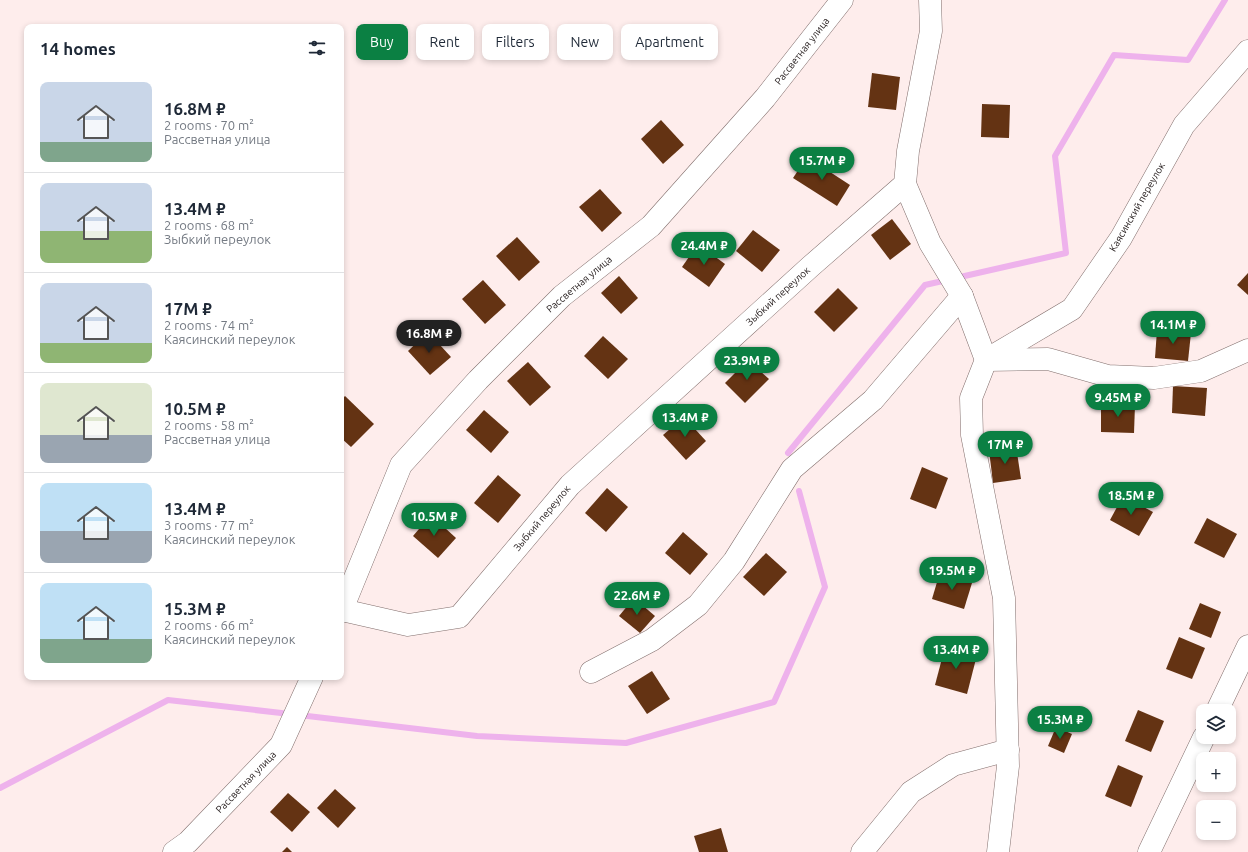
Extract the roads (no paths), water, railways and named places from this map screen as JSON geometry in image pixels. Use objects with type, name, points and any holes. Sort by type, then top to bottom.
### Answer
[{"type":"street","name":"Рассветная улица","points":[[344,604],[401,466],[478,380],[562,296],[651,226],[765,98],[842,0]]},
{"type":"street","points":[[930,0],[931,31],[908,151],[905,184],[930,243],[960,294],[986,360],[971,398],[972,435],[1004,598],[1008,766],[998,852]]},
{"type":"street","name":"Каясинский переулок","points":[[986,360],[1072,309],[1121,238],[1184,125],[1248,51]]},
{"type":"street","name":"Зыбкий переулок","points":[[344,612],[408,625],[459,617],[570,485],[811,266],[905,184]]},
{"type":"street","points":[[591,672],[652,640],[698,605],[734,561],[792,469],[872,400],[960,294]]},
{"type":"street","points":[[986,360],[1048,359],[1108,376],[1154,378],[1201,371],[1248,350]]},
{"type":"street","points":[[1220,704],[1248,646]]},
{"type":"street","name":"Рассветная улица","points":[[174,852],[188,842],[281,745],[311,680]]},
{"type":"street","points":[[1149,852],[1201,744]]},
{"type":"street","points":[[862,852],[911,792],[953,765],[1008,750]]},
{"type":"waterway","points":[[788,453],[925,285],[1066,253],[1055,156],[1114,55],[1188,60],[1225,0]]},
{"type":"waterway","points":[[299,715],[477,736],[626,743],[774,702],[825,587],[799,491]]},
{"type":"waterway","points":[[0,788],[168,700],[290,714]]}]
